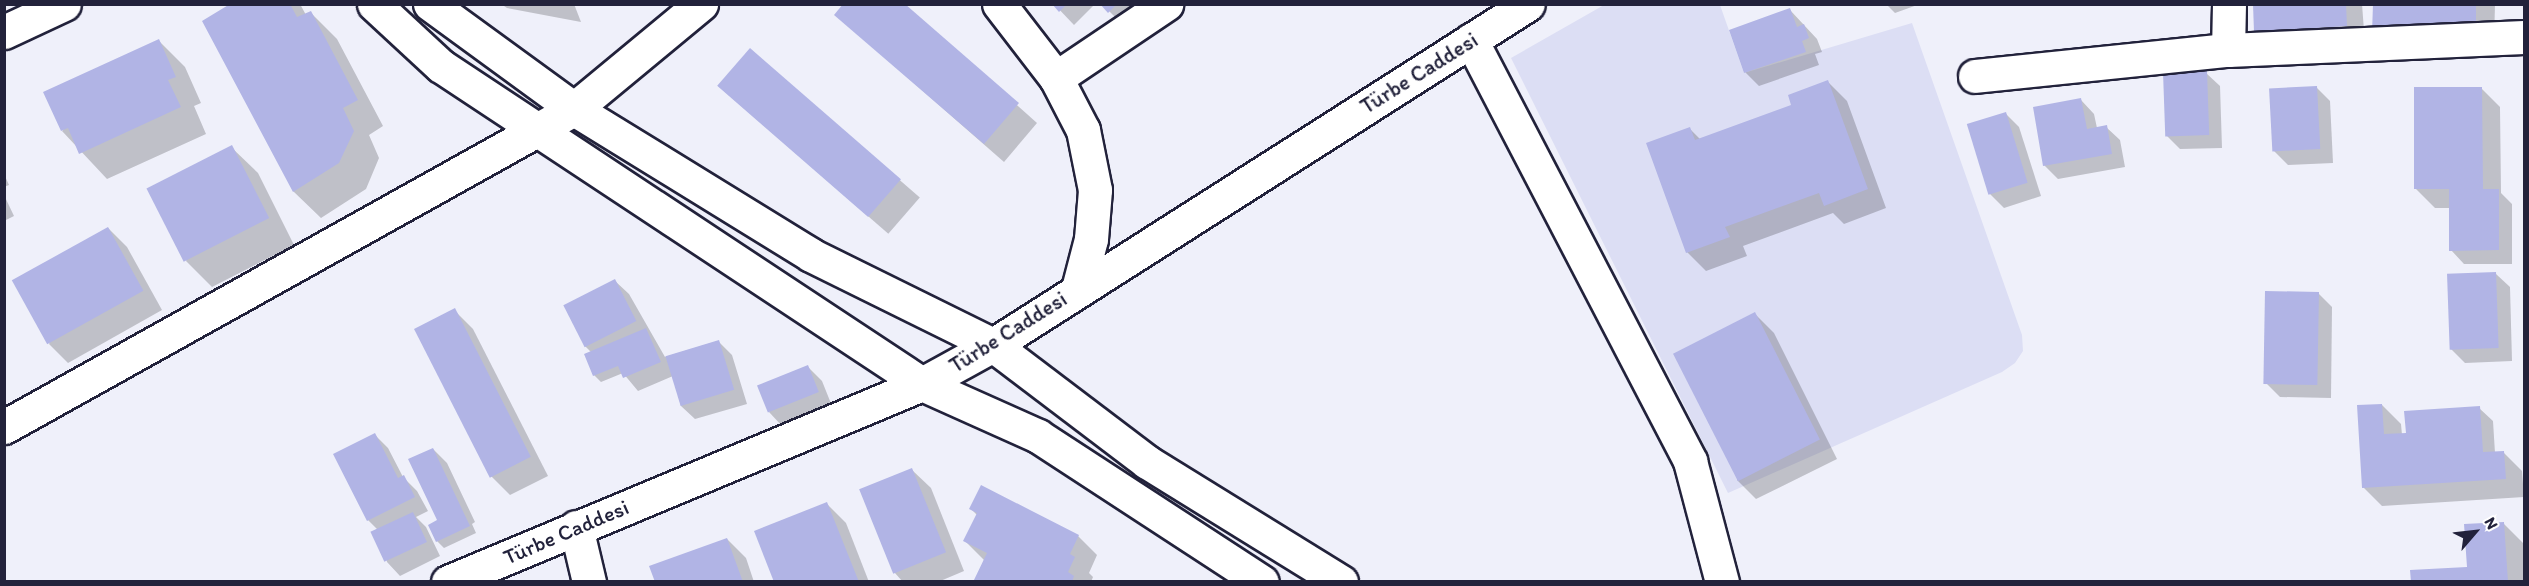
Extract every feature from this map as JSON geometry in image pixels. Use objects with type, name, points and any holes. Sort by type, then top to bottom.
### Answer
[{"type":"street","points":[[4,32],[63,4]]},
{"type":"street","points":[[374,4],[441,66],[922,384],[1038,436],[1262,582]]},
{"type":"street","points":[[430,4],[574,109],[811,255],[993,345],[1147,462],[1341,582]]},
{"type":"street","points":[[4,427],[574,109],[701,4]]},
{"type":"street","points":[[999,4],[1056,78],[1083,130],[1095,190],[1091,239],[1078,289]]},
{"type":"street","points":[[1056,78],[1166,4]]},
{"type":"street","name":"Türbe Caddesi","points":[[448,582],[922,384],[993,345],[1528,4]]},
{"type":"street","points":[[2228,50],[2229,4]]},
{"type":"street","points":[[1975,76],[2228,50],[2524,37]]},
{"type":"street","points":[[1471,40],[1690,461],[1722,582]]},
{"type":"street","points":[[576,527],[589,582]]},
{"type":"shaded area","points":[[1604,5],[1720,5],[1744,73],[1912,23],[2022,335],[2023,351],[2015,363],[2002,372],[1728,493],[1511,58]]},
{"type":"building","points":[[230,4],[290,4],[297,17],[311,11],[358,100],[343,108],[354,131],[339,163],[293,192],[202,21]]},
{"type":"building","points":[[843,4],[905,4],[1019,103],[984,144],[834,15]]},
{"type":"building","points":[[1052,4],[1067,4],[1059,12]]},
{"type":"building","points":[[1100,4],[1117,4],[1108,13]]},
{"type":"building","points":[[2253,4],[2346,4],[2347,26],[2254,32]]},
{"type":"building","points":[[2373,4],[2476,4],[2476,25],[2394,24],[2394,33],[2372,33]]},
{"type":"building","points":[[1790,8],[1797,27],[1804,24],[1809,38],[1802,41],[1806,52],[1744,73],[1729,30]]},
{"type":"building","points":[[159,39],[176,77],[168,80],[181,107],[79,154],[68,128],[61,131],[43,92]]},
{"type":"building","points":[[750,48],[901,179],[868,217],[717,86]]},
{"type":"building","points":[[2207,71],[2209,135],[2165,136],[2163,73]]},
{"type":"building","points":[[1828,80],[1868,189],[1824,206],[1819,193],[1725,227],[1730,237],[1686,253],[1646,143],[1690,127],[1695,140],[1791,105],[1788,95]]},
{"type":"building","points":[[2317,86],[2320,149],[2272,151],[2269,89]]},
{"type":"building","points":[[2414,87],[2482,87],[2483,189],[2499,189],[2499,250],[2449,251],[2449,189],[2414,189]]},
{"type":"building","points":[[2081,98],[2087,129],[2107,125],[2112,154],[2043,166],[2033,107]]},
{"type":"building","points":[[2006,112],[2028,183],[1988,195],[1967,124]]},
{"type":"building","points":[[232,145],[269,218],[184,262],[146,189]]},
{"type":"building","points":[[108,227],[143,291],[47,344],[12,280]]},
{"type":"building","points":[[2496,272],[2499,348],[2450,350],[2447,274]]},
{"type":"building","points":[[615,279],[636,321],[585,347],[563,305]]},
{"type":"building","points":[[2265,291],[2319,292],[2317,385],[2263,384]]},
{"type":"building","points":[[455,308],[531,457],[490,478],[414,329]]},
{"type":"building","points":[[1755,312],[1820,439],[1738,481],[1673,354]]},
{"type":"building","points":[[646,328],[661,362],[623,378],[618,366],[593,376],[584,354]]},
{"type":"building","points":[[719,340],[734,390],[681,406],[665,356]]},
{"type":"building","points":[[808,365],[819,392],[768,412],[757,386]]},
{"type":"building","points":[[2382,404],[2384,434],[2406,433],[2404,411],[2480,406],[2483,452],[2504,451],[2506,479],[2362,488],[2357,405]]},
{"type":"building","points":[[375,433],[398,478],[404,475],[415,497],[367,521],[333,454]]},
{"type":"building","points":[[433,448],[470,526],[436,542],[428,525],[437,520],[408,459]]},
{"type":"building","points":[[912,468],[946,552],[893,574],[859,489]]},
{"type":"building","points":[[981,485],[1079,535],[1070,554],[1075,557],[1068,572],[1074,576],[1072,582],[973,582],[987,553],[963,541],[977,513],[969,509]]},
{"type":"building","points":[[827,502],[859,582],[774,582],[754,531]]},
{"type":"building","points":[[413,512],[427,542],[384,562],[370,532]]},
{"type":"building","points":[[2504,522],[2508,582],[2411,582],[2410,570],[2467,567],[2464,524]]},
{"type":"building","points":[[727,538],[743,582],[655,582],[649,566]]}]
